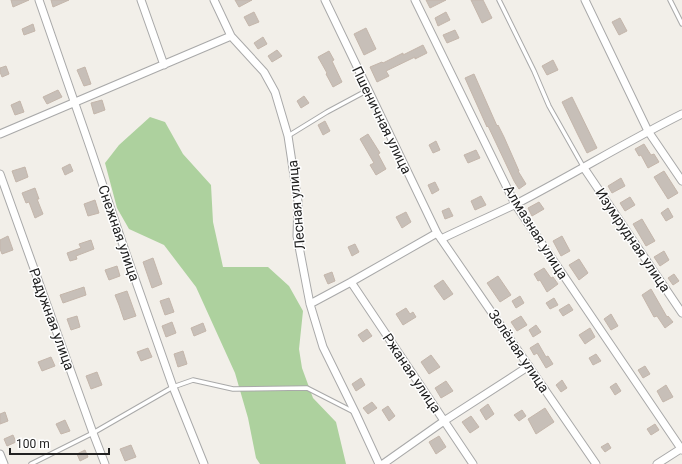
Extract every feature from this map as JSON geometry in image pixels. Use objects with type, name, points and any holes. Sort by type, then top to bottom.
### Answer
[{"type":"street","name":"Снежная улица","points":[[38,0],[172,387],[204,464]]},
{"type":"street","points":[[141,0],[164,65]]},
{"type":"street","name":"Лесная улица","points":[[214,0],[232,36],[264,72],[275,92],[288,136],[298,202],[297,236],[310,304],[323,347],[379,464]]},
{"type":"street","name":"Пшеничная улица","points":[[325,0],[439,236]]},
{"type":"street","name":"Алмазная улица","points":[[415,0],[515,204],[682,448]]},
{"type":"street","points":[[585,0],[648,131],[682,181]]},
{"type":"street","points":[[0,134],[232,36]]},
{"type":"street","points":[[310,304],[439,236],[515,204],[682,114]]},
{"type":"street","name":"Изумрудная улица","points":[[584,168],[682,313]]},
{"type":"street","name":"Радужная улица","points":[[0,174],[105,464]]},
{"type":"street","name":"Зелёная улица","points":[[439,236],[596,464]]},
{"type":"street","name":"Ржаная улица","points":[[351,282],[474,464]]},
{"type":"street","points":[[383,464],[444,421],[529,366]]},
{"type":"street","points":[[657,464],[682,448]]},
{"type":"street","points":[[0,454],[4,464]]},
{"type":"lane","points":[[499,0],[534,71],[549,106],[584,168]]},
{"type":"lane","points":[[670,0],[682,24]]},
{"type":"lane","points":[[288,136],[327,112],[368,90]]},
{"type":"lane","points":[[31,464],[93,433],[172,387],[193,380],[233,389],[307,388],[355,412]]},
{"type":"green space","points":[[150,117],[165,122],[183,154],[211,185],[213,222],[223,267],[268,267],[289,286],[303,311],[299,349],[302,368],[313,398],[336,422],[346,464],[260,464],[256,458],[248,418],[235,373],[196,287],[164,245],[129,229],[117,208],[105,163],[119,145]]},
{"type":"building","points":[[11,0],[29,0],[13,7]]},
{"type":"building","points":[[51,0],[69,0],[53,7]]},
{"type":"building","points":[[235,0],[252,0],[239,7]]},
{"type":"building","points":[[426,0],[446,0],[430,8]]},
{"type":"building","points":[[471,0],[483,0],[492,18],[482,23]]},
{"type":"building","points":[[254,12],[259,22],[249,26],[244,17]]},
{"type":"building","points":[[446,12],[450,20],[438,26],[435,18]]},
{"type":"building","points":[[620,18],[627,31],[619,35],[612,22]]},
{"type":"building","points":[[33,24],[35,31],[24,35],[22,29]]},
{"type":"building","points":[[366,28],[376,49],[364,55],[354,34]]},
{"type":"building","points":[[455,30],[459,38],[447,43],[443,35]]},
{"type":"building","points":[[263,37],[267,44],[258,49],[254,43]]},
{"type":"building","points":[[423,45],[427,53],[386,71],[389,76],[377,82],[370,67],[382,62],[383,63],[403,53],[403,55]]},
{"type":"building","points":[[277,50],[282,56],[272,62],[268,56]]},
{"type":"building","points":[[329,51],[342,82],[333,87],[318,57]]},
{"type":"building","points":[[553,60],[558,70],[547,75],[542,66]]},
{"type":"building","points":[[6,66],[9,74],[2,77],[0,68]]},
{"type":"building","points":[[85,67],[91,84],[84,86],[77,70]]},
{"type":"building","points":[[474,74],[497,126],[498,125],[504,137],[518,171],[526,184],[519,189],[488,126],[487,127],[465,78]]},
{"type":"building","points":[[58,90],[62,97],[47,104],[43,97]]},
{"type":"building","points":[[304,96],[309,103],[301,108],[297,101]]},
{"type":"building","points":[[572,97],[597,148],[587,153],[562,102]]},
{"type":"building","points":[[102,100],[105,110],[94,114],[91,103]]},
{"type":"building","points":[[20,101],[24,112],[15,115],[11,105]]},
{"type":"building","points":[[325,121],[330,131],[323,135],[318,125]]},
{"type":"building","points":[[368,134],[380,153],[378,154],[386,169],[376,175],[370,165],[374,163],[360,139]]},
{"type":"building","points":[[436,141],[440,150],[433,153],[429,145]]},
{"type":"building","points":[[644,144],[651,155],[654,154],[659,162],[648,168],[641,155],[639,156],[635,149]]},
{"type":"building","points":[[476,150],[480,158],[468,163],[464,155]]},
{"type":"building","points":[[70,164],[73,171],[65,175],[62,168]]},
{"type":"building","points":[[25,167],[28,177],[16,182],[12,171]]},
{"type":"building","points":[[664,171],[678,193],[668,199],[654,177]]},
{"type":"building","points":[[621,178],[625,186],[612,193],[608,186]]},
{"type":"building","points":[[435,182],[439,190],[432,194],[428,185]]},
{"type":"building","points":[[35,188],[39,199],[37,199],[43,214],[35,218],[29,202],[26,203],[22,193]]},
{"type":"building","points":[[481,196],[486,205],[475,210],[471,201]]},
{"type":"building","points":[[630,197],[635,205],[625,211],[620,203]]},
{"type":"building","points":[[95,200],[99,213],[88,216],[84,204]]},
{"type":"building","points":[[539,202],[544,209],[532,216],[528,208]]},
{"type":"building","points":[[449,208],[453,216],[445,219],[442,211]]},
{"type":"building","points":[[668,208],[673,217],[666,221],[661,213]]},
{"type":"building","points":[[406,212],[411,222],[402,228],[396,217]]},
{"type":"building","points":[[642,219],[655,241],[646,246],[633,224]]},
{"type":"building","points":[[8,236],[13,250],[2,254],[0,249],[0,240]]},
{"type":"building","points":[[562,236],[570,251],[561,256],[553,241]]},
{"type":"building","points":[[91,240],[94,249],[76,256],[77,259],[70,261],[67,253],[81,248],[79,244]]},
{"type":"building","points":[[355,244],[359,252],[352,256],[348,247]]},
{"type":"building","points":[[664,251],[669,260],[660,266],[654,257]]},
{"type":"building","points":[[153,258],[162,284],[152,288],[143,262]]},
{"type":"building","points":[[579,259],[588,273],[579,280],[569,265]]},
{"type":"building","points":[[117,266],[120,276],[109,280],[105,270]]},
{"type":"building","points":[[544,268],[551,278],[553,277],[558,284],[547,292],[540,280],[538,281],[534,274]]},
{"type":"building","points":[[332,272],[335,281],[328,284],[324,275]]},
{"type":"building","points":[[674,274],[679,281],[673,285],[668,278]]},
{"type":"building","points":[[498,276],[511,295],[500,302],[487,283]]},
{"type":"building","points":[[443,280],[453,294],[444,300],[434,286]]},
{"type":"building","points":[[84,287],[86,295],[63,303],[60,295]]},
{"type":"building","points":[[651,289],[667,317],[668,316],[673,322],[665,328],[657,316],[654,317],[642,295]]},
{"type":"building","points":[[127,291],[136,316],[124,320],[115,295]]},
{"type":"building","points":[[520,296],[524,303],[516,308],[512,301]]},
{"type":"building","points":[[169,298],[174,312],[165,315],[160,301]]},
{"type":"building","points":[[554,298],[558,305],[550,309],[546,303]]},
{"type":"building","points":[[569,304],[573,310],[563,316],[559,310]]},
{"type":"building","points":[[406,308],[410,314],[413,312],[416,317],[403,325],[396,314]]},
{"type":"building","points":[[611,314],[618,326],[611,330],[604,319]]},
{"type":"building","points":[[77,316],[80,327],[71,330],[67,319]]},
{"type":"building","points":[[521,316],[527,325],[517,331],[511,322]]},
{"type":"building","points":[[172,322],[176,333],[166,337],[162,326]]},
{"type":"building","points":[[203,323],[206,331],[194,336],[191,328]]},
{"type":"building","points":[[536,325],[541,332],[533,337],[529,330]]},
{"type":"building","points":[[590,328],[595,337],[585,344],[579,335]]},
{"type":"building","points":[[367,329],[372,336],[363,342],[358,335]]},
{"type":"building","points":[[538,343],[546,357],[548,356],[553,364],[546,368],[537,353],[534,355],[530,348]]},
{"type":"building","points":[[148,348],[152,357],[141,361],[137,352]]},
{"type":"building","points":[[183,351],[187,364],[178,367],[174,354]]},
{"type":"building","points":[[596,354],[601,361],[593,365],[589,358]]},
{"type":"building","points":[[431,355],[440,367],[429,374],[421,362]]},
{"type":"building","points":[[51,357],[55,366],[42,371],[38,362]]},
{"type":"building","points":[[645,366],[650,374],[643,378],[638,370]]},
{"type":"building","points":[[97,372],[102,385],[91,389],[86,376]]},
{"type":"building","points":[[361,378],[365,385],[356,391],[352,384]]},
{"type":"building","points":[[562,380],[567,388],[561,392],[556,385]]},
{"type":"building","points":[[446,381],[453,391],[441,398],[435,388]]},
{"type":"building","points":[[616,383],[621,391],[615,395],[610,387]]},
{"type":"building","points":[[666,385],[673,397],[663,402],[657,391]]},
{"type":"building","points":[[372,402],[377,408],[368,414],[363,408]]},
{"type":"building","points":[[488,404],[494,414],[486,420],[480,410]]},
{"type":"building","points":[[388,406],[395,416],[389,421],[382,410]]},
{"type":"building","points":[[545,408],[554,422],[536,434],[528,419]]},
{"type":"building","points":[[522,410],[526,416],[519,421],[514,415]]},
{"type":"building","points":[[5,412],[8,421],[0,424],[0,414]]},
{"type":"building","points":[[471,416],[479,427],[470,433],[462,422]]},
{"type":"building","points":[[65,420],[70,431],[61,434],[56,424]]},
{"type":"building","points":[[655,424],[659,430],[651,435],[647,429]]},
{"type":"building","points":[[13,435],[16,442],[7,446],[4,439]]},
{"type":"building","points":[[439,436],[446,447],[436,454],[429,442]]},
{"type":"building","points":[[608,443],[611,448],[605,452],[601,447]]},
{"type":"building","points":[[131,445],[136,457],[125,461],[120,449]]},
{"type":"building","points":[[85,450],[88,457],[80,461],[77,454]]}]
